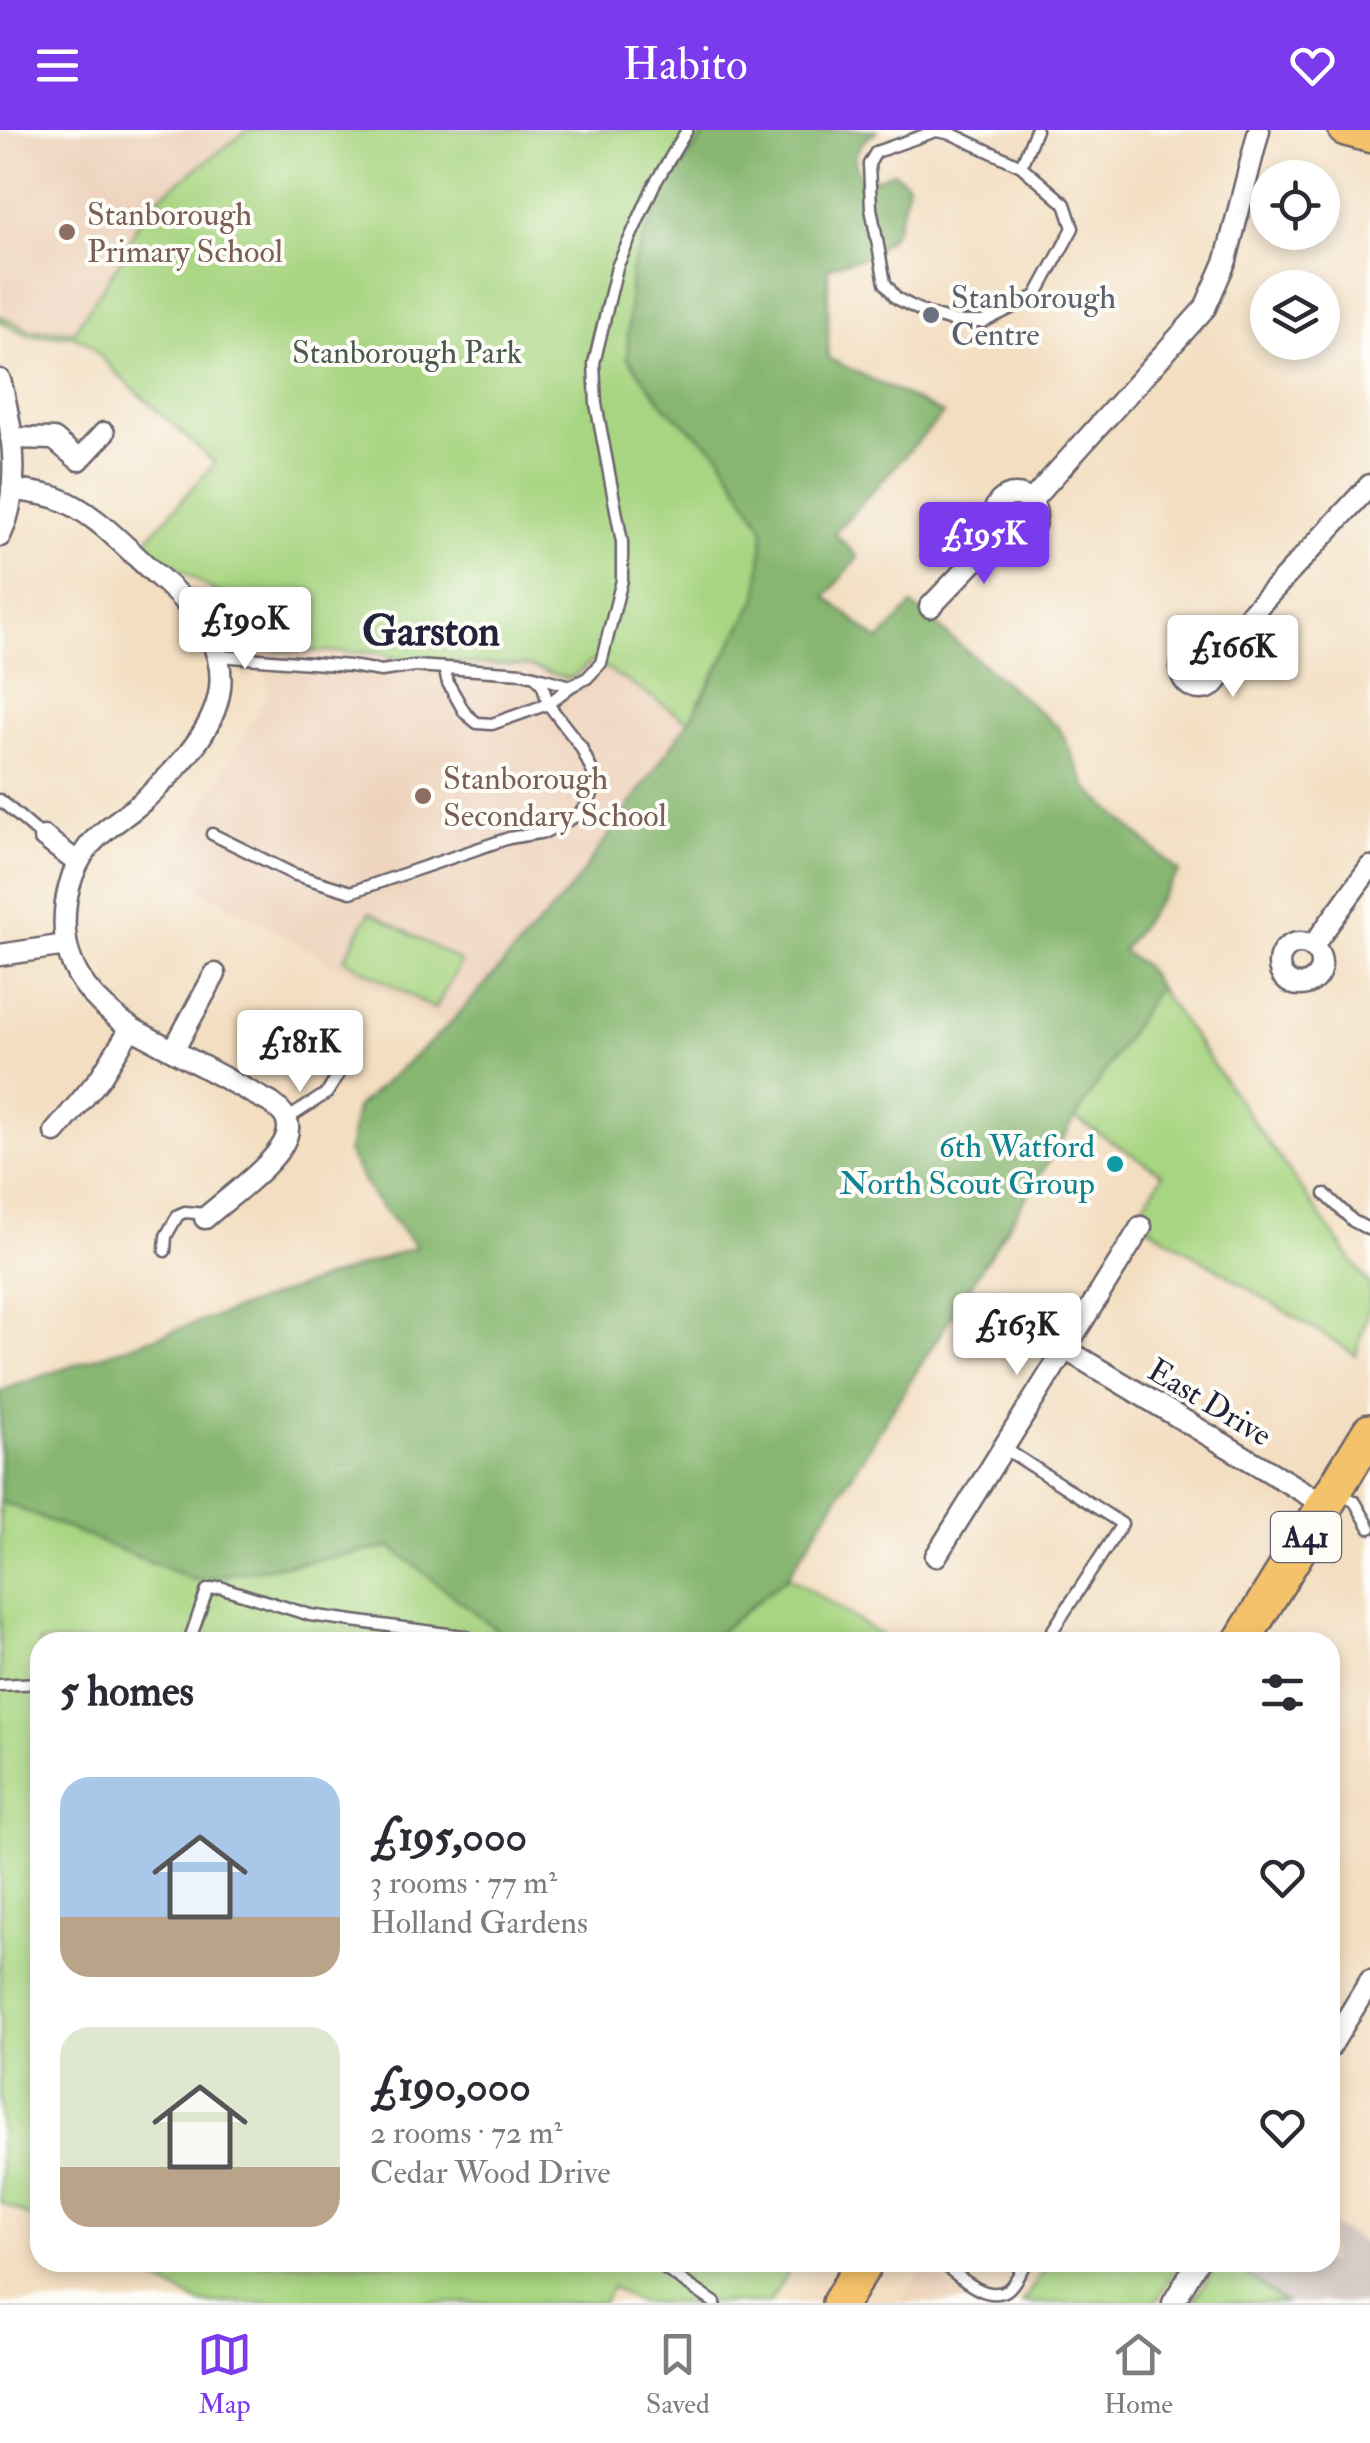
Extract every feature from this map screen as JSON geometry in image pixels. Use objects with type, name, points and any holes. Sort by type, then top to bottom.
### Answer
[{"type":"highway","name":"A41","points":[[1247,1632],[1370,1432]]},
{"type":"highway","points":[[840,2303],[858,2272]]},
{"type":"main road","points":[[1344,130],[1370,137]]},
{"type":"street","points":[[1030,501],[1205,308],[1226,260],[1259,130]]},
{"type":"street","points":[[0,380],[11,438],[12,489],[0,536]]},
{"type":"street","points":[[11,438],[54,439],[78,460],[104,433]]},
{"type":"street","points":[[1214,654],[1370,486]]},
{"type":"street","points":[[12,489],[55,498],[84,512],[186,601],[204,621],[220,656],[219,693],[208,725],[150,794],[98,836],[78,863],[66,903],[66,945],[76,974],[95,1001],[131,1028],[272,1103],[286,1119],[288,1132],[280,1151],[207,1216]]},
{"type":"street","points":[[1015,495],[1030,501],[1036,516],[1031,530],[1016,536],[1002,532],[994,516],[999,502],[1015,495]]},
{"type":"street","points":[[930,607],[1002,532]]},
{"type":"street","points":[[44,837],[78,863]]},
{"type":"street","points":[[1312,946],[1370,868]]},
{"type":"street","points":[[0,955],[66,945]]},
{"type":"street","points":[[174,1049],[215,974]]},
{"type":"street","points":[[54,1132],[100,1078],[131,1028]]},
{"type":"street","points":[[936,1556],[1140,1228]]},
{"type":"street","name":"East Drive","points":[[1065,1349],[1330,1497]]},
{"type":"street","points":[[1340,2032],[1367,1992]]},
{"type":"street","points":[[1173,2303],[1191,2272]]},
{"type":"lane","points":[[444,668],[465,713],[476,723],[492,724],[548,704],[588,678],[601,663],[622,580],[620,523],[596,404],[594,362],[617,267],[654,185],[687,130]]},
{"type":"lane","points":[[936,130],[1021,166],[1066,204],[1072,219],[1068,241],[1036,296],[983,322],[955,322],[926,314],[896,298],[885,283],[871,208],[869,164],[876,152],[936,130]]},
{"type":"lane","points":[[1021,166],[1036,130]]},
{"type":"lane","points":[[220,656],[381,671],[415,666],[444,668],[534,676],[571,686]]},
{"type":"lane","points":[[212,834],[293,874],[351,892],[509,838],[544,832],[578,815],[588,804],[593,792],[593,773],[582,747],[548,704],[543,686],[534,676]]},
{"type":"lane","points":[[0,800],[44,837]]},
{"type":"lane","points":[[286,1119],[327,1093],[338,1075],[333,1056],[321,1047]]},
{"type":"lane","points":[[1325,1194],[1370,1230]]},
{"type":"lane","points":[[165,1251],[166,1236],[178,1215],[185,1212],[207,1216]]},
{"type":"lane","points":[[1003,1448],[1122,1524],[1052,1632]]},
{"type":"lane","points":[[1330,1497],[1355,1502],[1370,1528]]},
{"type":"lane","points":[[193,1632],[208,1590],[220,1587],[310,1615],[399,1632]]},
{"type":"lane","points":[[0,1685],[30,1684]]},
{"type":"lane","points":[[674,2272],[715,2303]]},
{"type":"lane","points":[[954,2272],[982,2291],[994,2294],[1008,2289],[1019,2272]]},
{"type":"shaded area","name":"Stanborough Primary School","points":[[0,130],[248,130],[144,208],[124,255],[74,331],[41,331],[0,316]]},
{"type":"shaded area","name":"Stanborough Secondary School","points":[[243,649],[381,653],[399,660],[529,666],[553,675],[582,671],[593,660],[689,721],[574,885],[447,1027],[168,871],[266,697],[267,675]]},
{"type":"shaded area","points":[[1340,2230],[1364,2244],[1370,2236],[1370,2303],[1285,2303],[1243,2272],[1340,2272]]},
{"type":"shaded area","points":[[921,2272],[931,2272],[971,2303],[901,2303]]},
{"type":"green space","name":"Stanborough Park","points":[[248,130],[708,130],[702,136],[666,408],[719,453],[764,529],[758,596],[689,721],[593,660],[570,679],[529,666],[399,660],[381,653],[243,649],[240,608],[142,545],[215,463],[87,342],[74,336],[29,335],[0,322],[0,316],[31,330],[74,331],[124,255],[144,208]]},
{"type":"green space","points":[[708,130],[878,130],[863,141],[854,157],[860,179],[876,179],[893,172],[908,183],[903,208],[895,229],[881,247],[828,268],[828,358],[943,414],[834,533],[858,557],[826,597],[879,641],[912,605],[1060,729],[1088,789],[1179,872],[1122,951],[1143,965],[1158,987],[788,1576],[719,1632],[499,1632],[391,1547],[195,1580],[0,1501],[0,1393],[5,1389],[416,1247],[373,1197],[348,1153],[356,1108],[447,1027],[574,885],[689,721],[758,596],[764,529],[719,453],[666,408],[627,357],[631,271],[663,191]]},
{"type":"green space","points":[[370,912],[461,962],[435,1009],[344,959]]},
{"type":"green space","points":[[1158,987],[1370,1286],[1370,1304],[1356,1355],[1135,1218],[1163,1174],[1075,1118]]},
{"type":"green space","points":[[0,1501],[195,1580],[392,1547],[499,1632],[30,1632],[30,2217],[0,2202]]},
{"type":"green space","points":[[788,1576],[875,1632],[719,1632]]},
{"type":"green space","points":[[139,2272],[788,2272],[769,2303],[639,2303],[612,2287],[603,2303],[201,2303]]},
{"type":"green space","points":[[1042,2272],[1174,2272],[1155,2303],[1022,2303]]},
{"type":"green space","points":[[1212,2272],[1243,2272],[1285,2303],[1192,2303]]},
{"type":"place","name":"Stanborough Primary School","points":[[67,232]]},
{"type":"place","name":"Stanborough Centre","points":[[931,315]]},
{"type":"place","name":"Stanborough Secondary School","points":[[423,796]]},
{"type":"place","name":"6th Watford North Scout Group","points":[[1115,1164]]},
{"type":"district","name":"Garston","points":[[431,630]]}]
